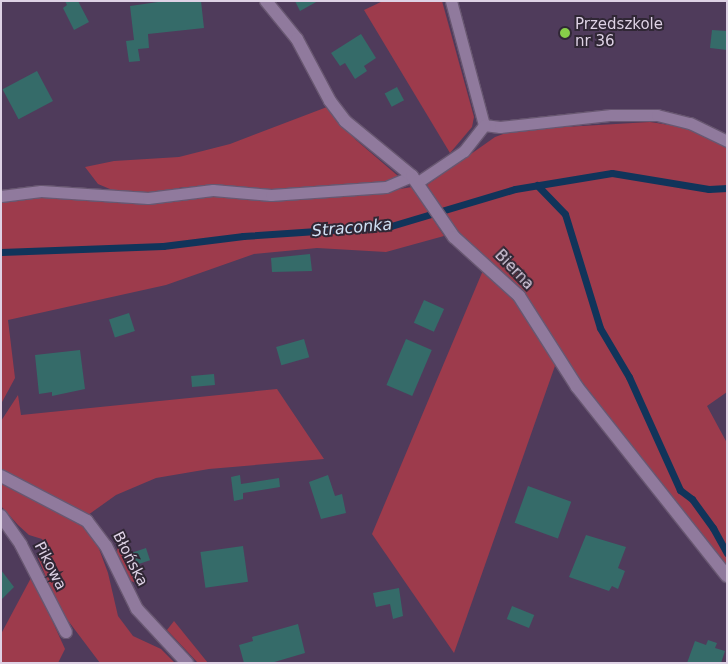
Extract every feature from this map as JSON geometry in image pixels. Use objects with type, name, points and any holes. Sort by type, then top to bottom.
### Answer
[{"type":"street","name":"Bierna","points":[[266,1],[297,39],[330,100],[345,121],[415,179],[454,237],[519,296],[577,388],[727,576]]},
{"type":"street","name":"Błońska","points":[[1,476],[87,521],[106,546],[137,609],[187,663]]},
{"type":"street","name":"Pikowa","points":[[1,516],[21,545],[66,632]]},
{"type":"lane","points":[[451,1],[484,125]]},
{"type":"lane","points":[[484,125],[500,126],[611,115],[657,115],[690,123],[727,141]]},
{"type":"lane","points":[[1,196],[41,191],[148,198],[213,190],[271,195],[386,187],[415,179],[464,150],[484,125]]},
{"type":"shaded area","points":[[383,1],[442,1],[474,117],[472,127],[450,153],[364,10]]},
{"type":"shaded area","points":[[327,107],[356,140],[398,176],[394,181],[271,191],[184,187],[148,194],[117,192],[98,184],[85,167],[114,161],[179,157],[230,144]]},
{"type":"shaded area","points":[[650,122],[689,128],[727,148],[727,392],[707,406],[727,443],[727,570],[563,357],[459,234],[427,185],[495,137],[514,130]]},
{"type":"shaded area","points":[[412,187],[444,236],[386,252],[317,248],[254,254],[166,285],[8,320],[15,378],[1,404],[1,201],[40,197],[115,200],[185,194],[388,191]]},
{"type":"shaded area","points":[[484,268],[514,298],[556,363],[454,653],[372,534]]},
{"type":"shaded area","points":[[277,389],[324,459],[209,469],[156,478],[116,495],[88,515],[1,471],[1,421],[18,395],[21,415]]},
{"type":"shaded area","points":[[1,484],[77,521],[88,530],[95,538],[108,573],[118,616],[133,636],[161,649],[175,663],[100,663],[60,610],[38,558],[46,545],[42,539],[29,535],[1,506]]},
{"type":"shaded area","points":[[118,541],[145,581],[139,584],[131,581],[117,553]]},
{"type":"shaded area","points":[[32,576],[65,649],[58,663],[1,663],[1,634]]},
{"type":"shaded area","points":[[174,621],[208,663],[198,663],[167,630]]},
{"type":"building","points":[[65,1],[78,1],[89,22],[74,30],[63,8],[67,5]]},
{"type":"building","points":[[165,1],[201,1],[204,28],[148,34],[149,48],[138,49],[140,61],[129,62],[126,41],[134,40],[130,6]]},
{"type":"building","points":[[295,1],[318,1],[300,11]]},
{"type":"building","points":[[712,30],[727,31],[727,50],[710,48]]},
{"type":"building","points":[[361,34],[376,58],[364,66],[367,71],[355,79],[345,63],[340,66],[331,53]]},
{"type":"building","points":[[37,71],[53,101],[19,119],[3,89]]},
{"type":"building","points":[[397,87],[404,100],[392,107],[385,94]]},
{"type":"building","points":[[310,254],[312,271],[272,272],[271,258]]},
{"type":"building","points":[[424,300],[444,309],[434,332],[414,323]]},
{"type":"building","points":[[129,313],[135,331],[115,338],[109,319]]},
{"type":"building","points":[[304,339],[309,357],[281,365],[276,347]]},
{"type":"building","points":[[406,339],[432,350],[412,396],[386,385]]},
{"type":"building","points":[[80,350],[85,389],[52,396],[52,392],[39,394],[35,355]]},
{"type":"building","points":[[214,374],[215,385],[192,387],[191,376]]},
{"type":"building","points":[[240,475],[241,484],[279,478],[280,487],[243,493],[243,499],[234,501],[231,477]]},
{"type":"building","points":[[328,475],[335,496],[342,494],[346,513],[321,519],[309,482]]},
{"type":"building","points":[[528,486],[571,502],[558,538],[515,523]]},
{"type":"building","points":[[586,535],[626,547],[618,568],[625,571],[618,589],[612,586],[609,591],[569,577]]},
{"type":"building","points":[[243,546],[248,582],[205,588],[200,552]]},
{"type":"building","points":[[146,548],[150,560],[136,565],[132,553]]},
{"type":"building","points":[[1,570],[14,587],[1,600]]},
{"type":"building","points":[[399,588],[403,616],[393,619],[390,604],[376,607],[373,593]]},
{"type":"building","points":[[512,606],[534,615],[529,628],[507,619]]},
{"type":"building","points":[[298,624],[305,653],[271,663],[244,663],[239,645],[253,641],[252,637]]},
{"type":"building","points":[[708,640],[717,643],[715,648],[725,651],[721,663],[687,663],[695,641],[706,645]]},
{"type":"waterway","name":"Straconka","points":[[1,252],[163,246],[243,236],[391,226],[515,189],[612,173],[709,189],[727,188]]},
{"type":"waterway","points":[[537,185],[565,214],[600,328],[629,377],[680,490],[692,499],[713,528],[727,553]]},
{"type":"place","name":"Przedszkole nr 36","points":[[565,33]]}]
